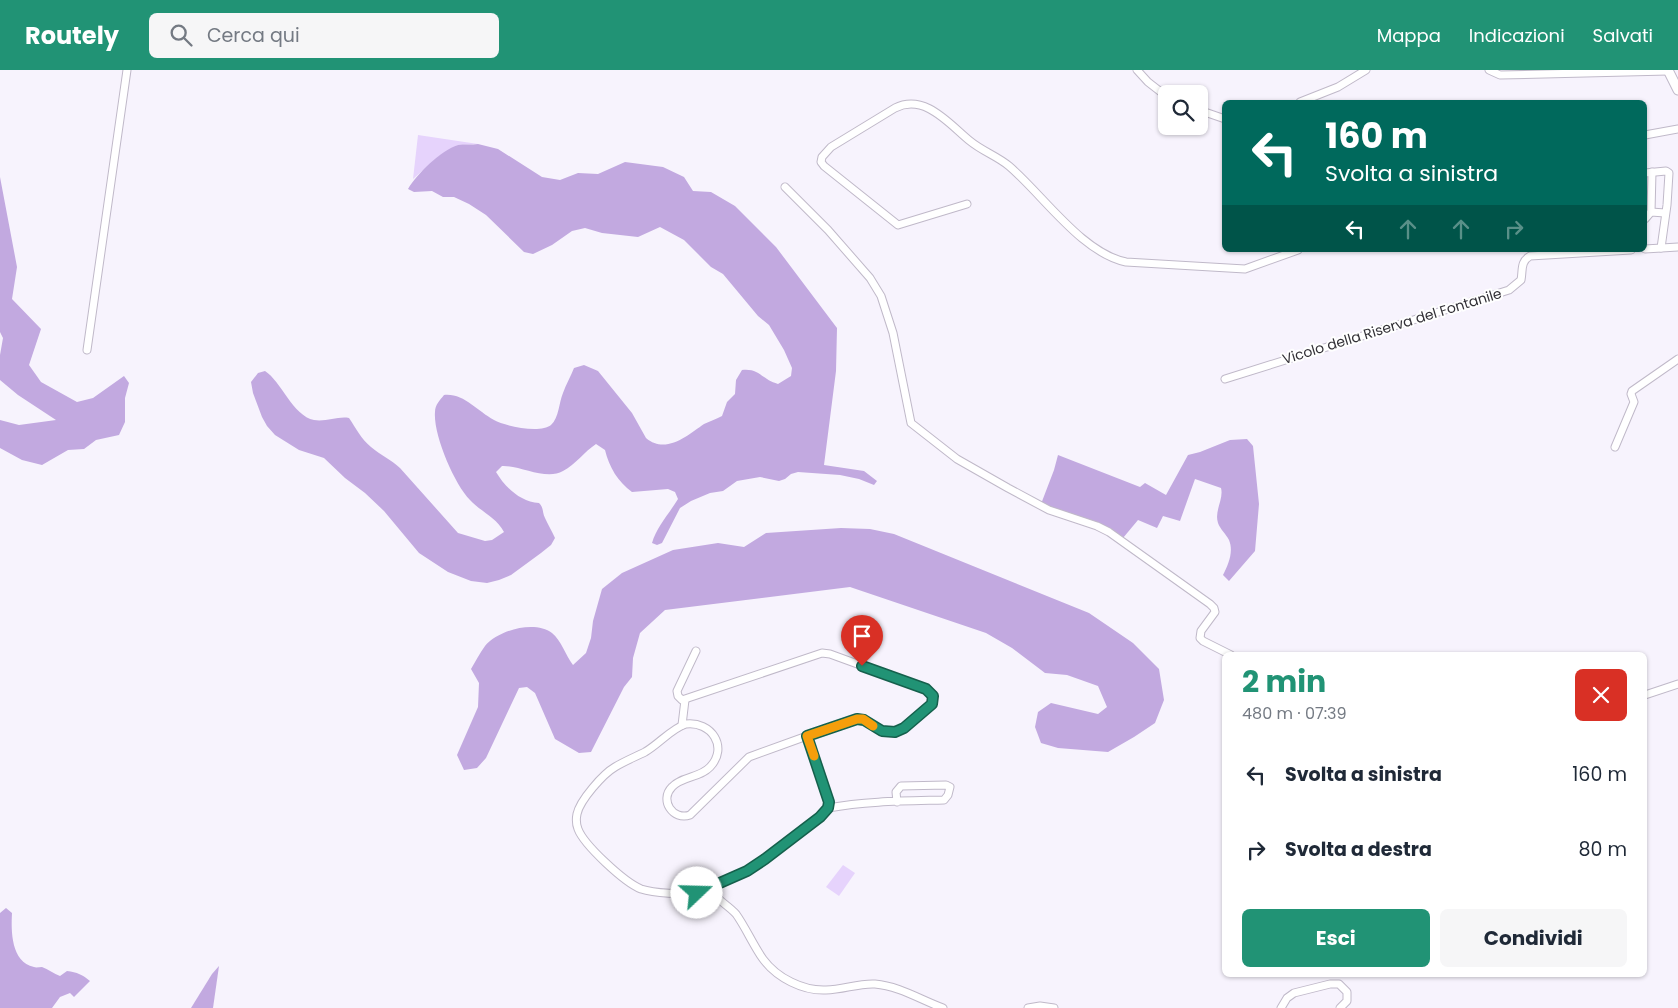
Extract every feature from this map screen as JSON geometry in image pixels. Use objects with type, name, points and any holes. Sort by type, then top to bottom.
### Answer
[{"type":"main road","points":[[1668,70],[1678,90]]},
{"type":"street","points":[[87,350],[127,70]]},
{"type":"street","points":[[1137,70],[1158,90]]},
{"type":"street","points":[[1305,100],[1338,87],[1366,70]]},
{"type":"street","points":[[1489,70],[1500,75],[1668,70]]},
{"type":"street","points":[[967,204],[899,225],[824,166],[821,162],[822,157],[831,147],[895,108],[906,103],[914,103],[938,114],[973,143],[1007,164],[1083,238],[1100,252],[1110,257],[1126,262],[1244,269],[1292,252]]},
{"type":"street","points":[[1208,113],[1222,118]]},
{"type":"street","points":[[1647,134],[1678,129]]},
{"type":"street","points":[[1647,217],[1651,212],[1648,172],[1666,171],[1669,173],[1667,205],[1660,248]]},
{"type":"street","points":[[785,188],[828,230],[870,278],[882,296],[893,333],[911,423],[957,459],[1016,492],[1049,510],[1097,526],[1109,532],[1210,604],[1215,612],[1200,632],[1200,638],[1224,652]]},
{"type":"street","points":[[1651,212],[1665,213]]},
{"type":"street","points":[[1647,249],[1678,247]]},
{"type":"street","name":"Vicolo della Riserva del Fontanile","points":[[1225,379],[1509,290],[1521,280],[1523,264],[1530,256],[1592,252]]},
{"type":"street","points":[[1615,447],[1634,402],[1632,391],[1678,359]]},
{"type":"street","points":[[696,651],[677,692],[678,697],[684,700],[824,653],[926,689],[933,696],[933,701],[928,708],[904,728],[895,732],[882,731],[864,720],[857,719],[807,736],[749,757],[692,813],[683,816],[674,813],[670,809],[667,800],[669,791],[676,784],[707,770],[716,759],[718,748],[716,737],[708,729],[693,724],[682,725],[656,745],[614,767],[579,807],[576,816],[577,826],[581,835],[601,858],[637,887],[682,894],[697,893],[711,888],[747,871],[820,817],[828,808],[829,802],[807,736]]},
{"type":"street","points":[[1647,694],[1678,684]]},
{"type":"street","points":[[682,725],[684,700]]},
{"type":"street","points":[[828,808],[850,804],[898,802],[944,800],[948,796],[950,787],[946,785],[901,786],[896,792],[898,802]]},
{"type":"street","points":[[711,888],[714,896],[730,907],[736,914],[762,959],[789,981],[807,988],[822,990],[865,984],[884,985],[943,1008]]},
{"type":"street","points":[[1281,1008],[1288,997],[1294,994],[1334,983],[1341,985],[1347,992],[1347,1001],[1340,1008]]},
{"type":"street","points":[[1028,1008],[1040,1006],[1054,1008]]},
{"type":"shaded area","points":[[418,135],[478,144],[458,145],[439,156],[413,179]]},
{"type":"shaded area","points":[[478,144],[498,149],[542,177],[560,180],[578,173],[598,174],[625,162],[663,167],[684,177],[693,191],[711,192],[735,206],[776,247],[837,328],[836,371],[824,465],[864,471],[877,481],[874,485],[859,479],[840,475],[798,472],[779,481],[760,477],[737,481],[723,491],[710,493],[680,508],[662,543],[657,545],[652,543],[654,537],[678,499],[675,492],[668,489],[632,492],[622,484],[615,474],[605,450],[596,444],[568,468],[556,474],[541,474],[502,466],[496,472],[500,478],[519,497],[539,503],[555,538],[551,545],[511,575],[487,583],[471,581],[448,572],[419,553],[384,511],[324,458],[299,450],[275,435],[262,417],[251,382],[258,373],[265,371],[293,405],[307,417],[314,420],[349,418],[367,444],[400,468],[458,533],[485,541],[492,540],[504,532],[493,518],[470,500],[451,471],[437,433],[435,421],[435,409],[444,395],[458,397],[494,420],[506,425],[531,429],[546,428],[556,418],[564,390],[574,368],[584,365],[598,371],[632,413],[646,438],[661,445],[676,442],[704,424],[722,416],[727,402],[735,394],[736,380],[742,370],[757,372],[778,384],[791,376],[792,368],[769,325],[758,316],[723,274],[711,267],[684,240],[660,227],[638,237],[602,233],[585,228],[572,231],[552,245],[533,254],[524,252],[486,215],[469,204],[454,197],[443,197],[432,191],[414,192],[408,189],[417,176],[444,152],[458,145]]},
{"type":"shaded area","points":[[0,177],[17,267],[12,299],[41,329],[29,365],[41,382],[77,402],[93,398],[124,376],[129,383],[125,398],[125,422],[119,435],[96,440],[84,449],[68,450],[42,465],[22,460],[0,448],[0,420],[19,425],[56,420],[18,395],[0,380],[0,355],[3,338],[0,332]]},
{"type":"shaded area","points":[[1247,439],[1253,446],[1259,504],[1255,551],[1229,581],[1223,575],[1230,558],[1231,549],[1228,538],[1217,519],[1222,492],[1221,488],[1195,479],[1180,521],[1163,516],[1157,528],[1138,520],[1123,538],[1094,521],[1041,504],[1058,455],[1140,487],[1145,483],[1166,495],[1188,455],[1230,440]]},
{"type":"shaded area","points":[[841,528],[870,529],[894,534],[1089,613],[1133,643],[1159,669],[1164,700],[1155,723],[1108,752],[1058,748],[1041,743],[1035,727],[1038,712],[1051,703],[1098,714],[1107,707],[1098,686],[1067,675],[1045,673],[1012,648],[986,633],[850,587],[665,610],[640,633],[633,658],[632,677],[624,687],[591,752],[579,753],[555,739],[535,693],[527,687],[519,688],[486,758],[477,768],[464,770],[457,755],[478,707],[479,683],[471,669],[485,646],[491,640],[507,631],[527,627],[545,629],[558,640],[573,665],[586,653],[602,589],[622,573],[673,550],[718,543],[744,547],[766,533]]},
{"type":"shaded area","points":[[843,865],[855,873],[839,896],[826,887]]},
{"type":"shaded area","points":[[6,908],[12,913],[14,945],[21,959],[26,964],[42,967],[60,976],[67,971],[74,972],[90,981],[74,997],[70,993],[60,997],[52,1008],[0,1008],[0,913]]},
{"type":"shaded area","points":[[219,966],[213,1008],[191,1008],[212,974]]},
{"type":"slow traffic","points":[[814,756],[807,736],[857,719],[863,719],[873,726]]},
{"type":"route","points":[[697,893],[747,871],[823,814],[828,808],[829,802],[807,736],[857,719],[862,719],[882,731],[895,732],[904,728],[932,704],[933,696],[926,689],[862,666]]}]
